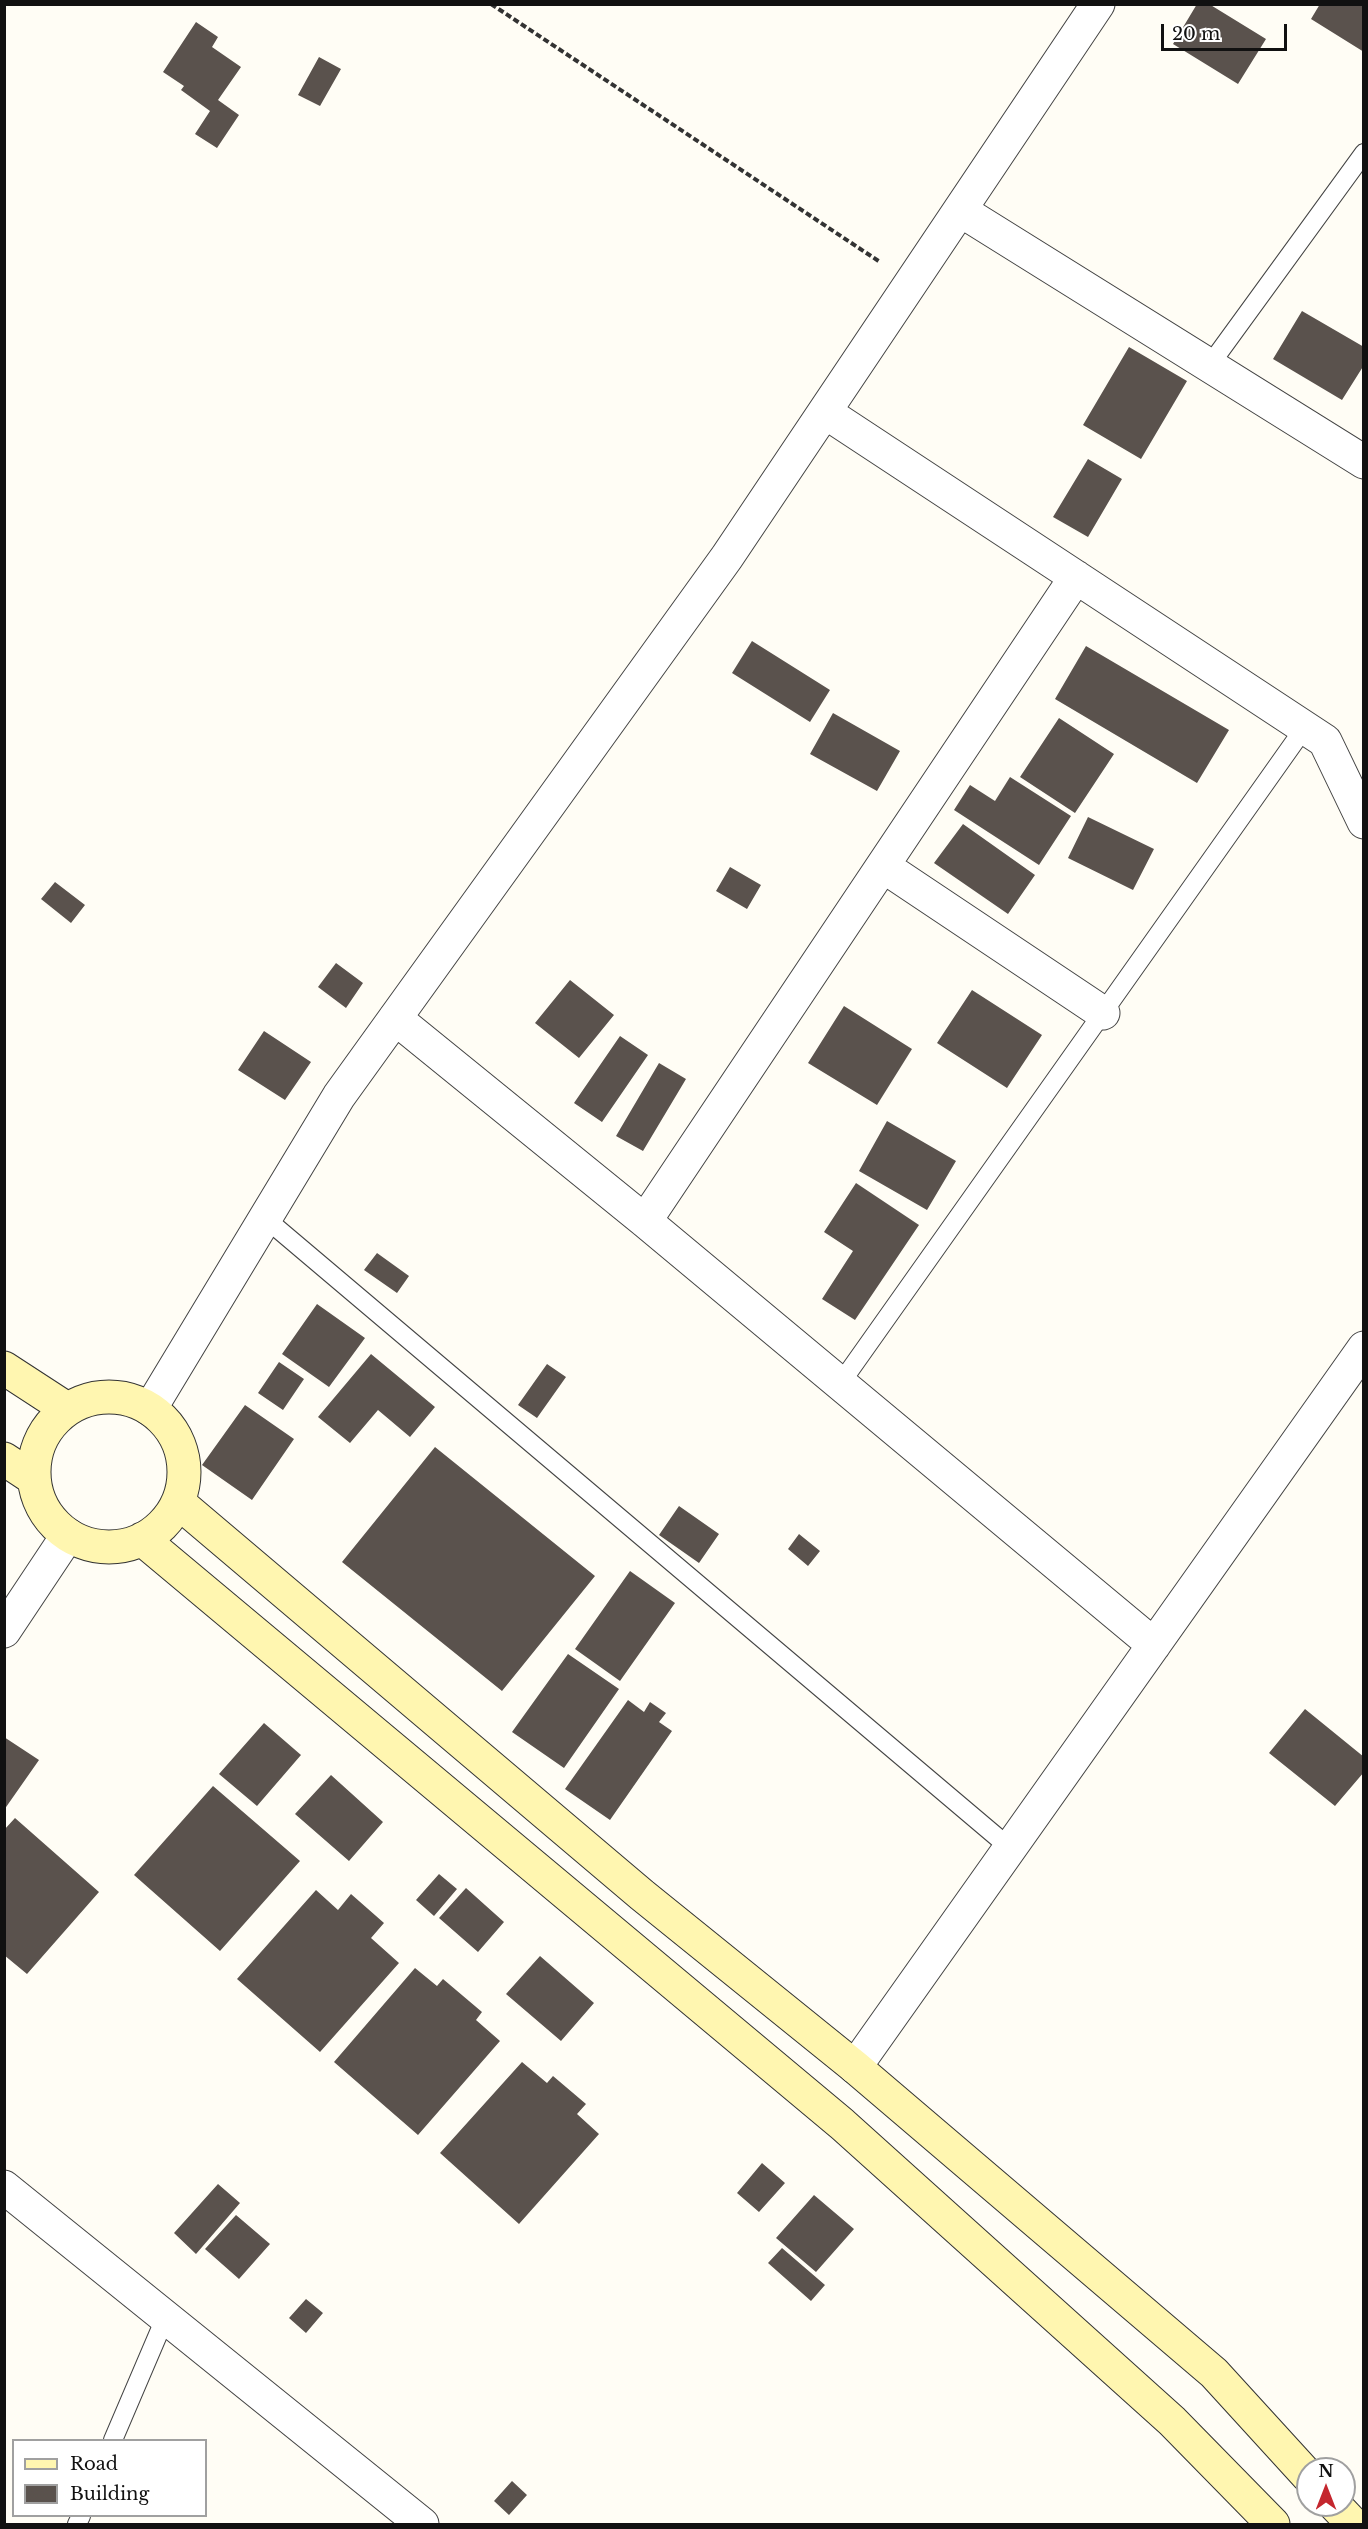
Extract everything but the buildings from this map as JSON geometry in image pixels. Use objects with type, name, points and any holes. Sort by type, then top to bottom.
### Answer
[{"type":"street","points":[[150,1409],[339,1096],[727,557],[1098,4]]},
{"type":"street","points":[[960,210],[1364,462]]},
{"type":"street","points":[[825,412],[1325,741],[1364,822]]},
{"type":"street","points":[[645,1221],[1076,577]]},
{"type":"street","points":[[883,866],[1103,1012]]},
{"type":"street","points":[[394,1018],[645,1221],[1154,1645]]},
{"type":"street","points":[[855,2067],[1364,1347]]},
{"type":"street","points":[[4,1368],[67,1409]]},
{"type":"street","points":[[108,1396],[130,1400],[150,1409],[166,1422],[177,1440],[184,1460],[184,1482],[178,1502],[163,1524],[142,1539],[118,1546],[92,1545],[68,1535],[51,1520],[39,1500],[33,1478],[34,1458],[40,1439],[67,1409],[86,1400],[108,1396]]},
{"type":"street","points":[[4,1459],[33,1478]]},
{"type":"street","points":[[178,1502],[642,1895],[855,2067],[1214,2373],[1296,2463]]},
{"type":"street","points":[[4,1631],[68,1535]]},
{"type":"street","points":[[142,1539],[842,2124],[1172,2421],[1273,2524]]},
{"type":"street","points":[[4,2187],[422,2524]]},
{"type":"lane","points":[[1209,366],[1364,153]]},
{"type":"lane","points":[[840,1384],[1305,727]]},
{"type":"lane","points":[[265,1218],[1010,1848]]},
{"type":"lane","points":[[113,2439],[166,2316]]},
{"type":"path","points":[[490,4],[911,283]]}]
